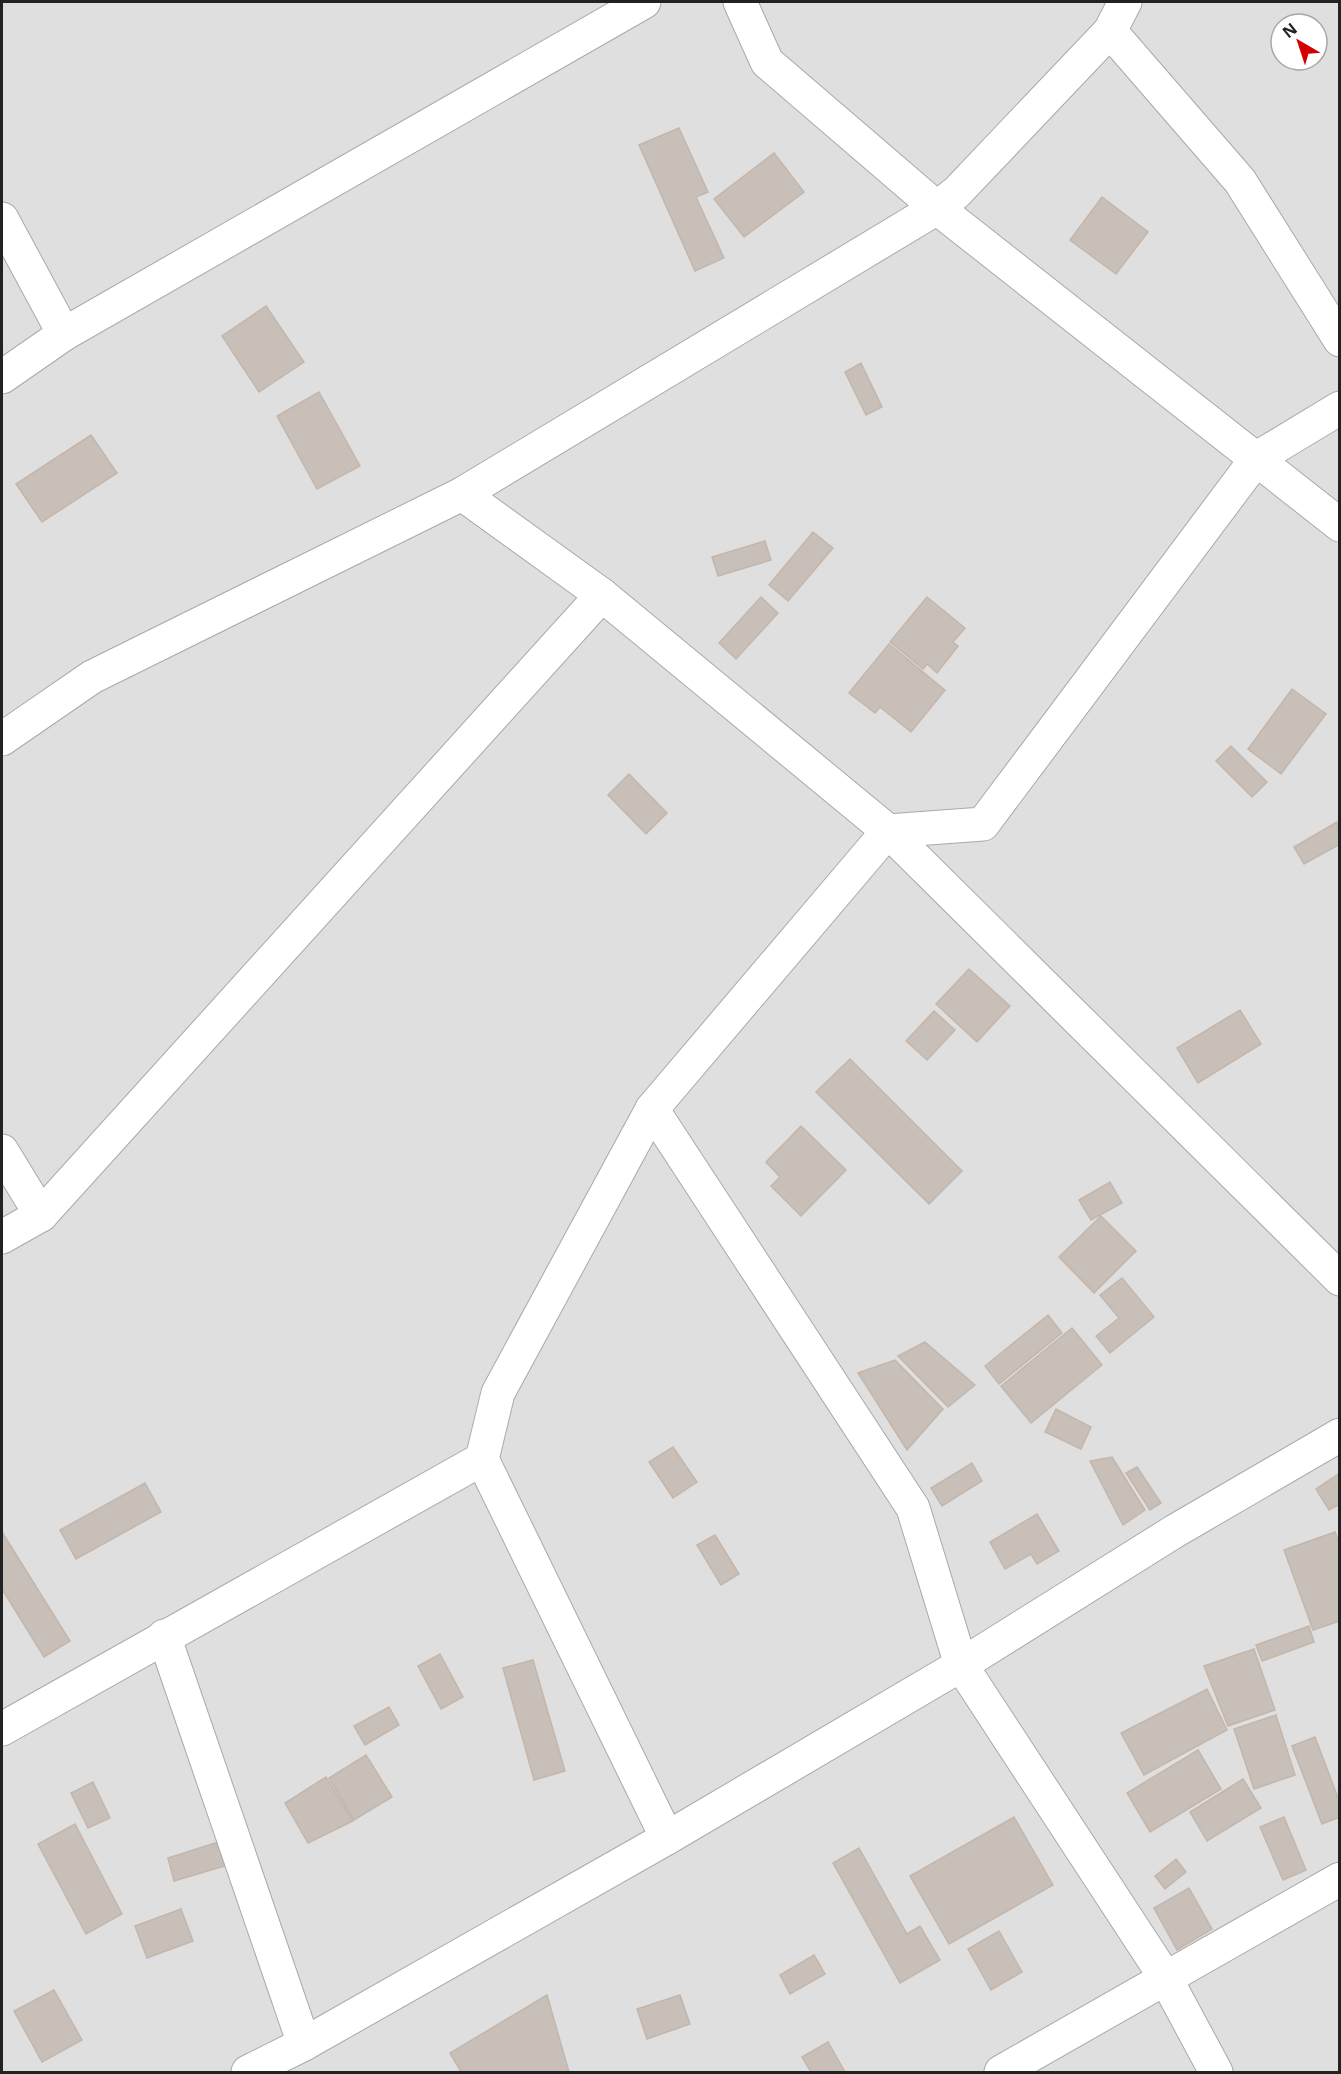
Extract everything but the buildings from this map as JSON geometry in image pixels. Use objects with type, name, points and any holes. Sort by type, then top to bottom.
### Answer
[{"type":"street","points":[[2,377],[64,334],[644,2]]},
{"type":"street","points":[[740,2],[767,62],[937,208],[1340,525]]},
{"type":"street","points":[[2,739],[92,677],[462,494],[937,208],[957,192],[1110,31],[1125,2]]},
{"type":"street","points":[[1110,31],[1240,181],[1340,340]]},
{"type":"street","points":[[2,219],[64,334]]},
{"type":"street","points":[[667,1838],[482,1459],[498,1393],[652,1109],[888,831],[982,824],[1257,458],[1340,408]]},
{"type":"street","points":[[462,494],[602,596],[888,831],[1340,1279]]},
{"type":"street","points":[[2,1238],[41,1215],[602,596]]},
{"type":"street","points":[[652,1109],[913,1508],[961,1665],[1166,1977],[1216,2073]]},
{"type":"street","points":[[2,1151],[41,1215]]},
{"type":"street","points":[[248,2073],[304,2044],[667,1838],[961,1665],[1175,1531],[1340,1436]]},
{"type":"street","points":[[2,1729],[482,1459]]},
{"type":"street","points":[[164,1636],[304,2044]]},
{"type":"street","points":[[1001,2073],[1340,1879]]},
{"type":"shaded area","points":[[2,2],[1339,2],[1339,2072],[2,2072]]}]
